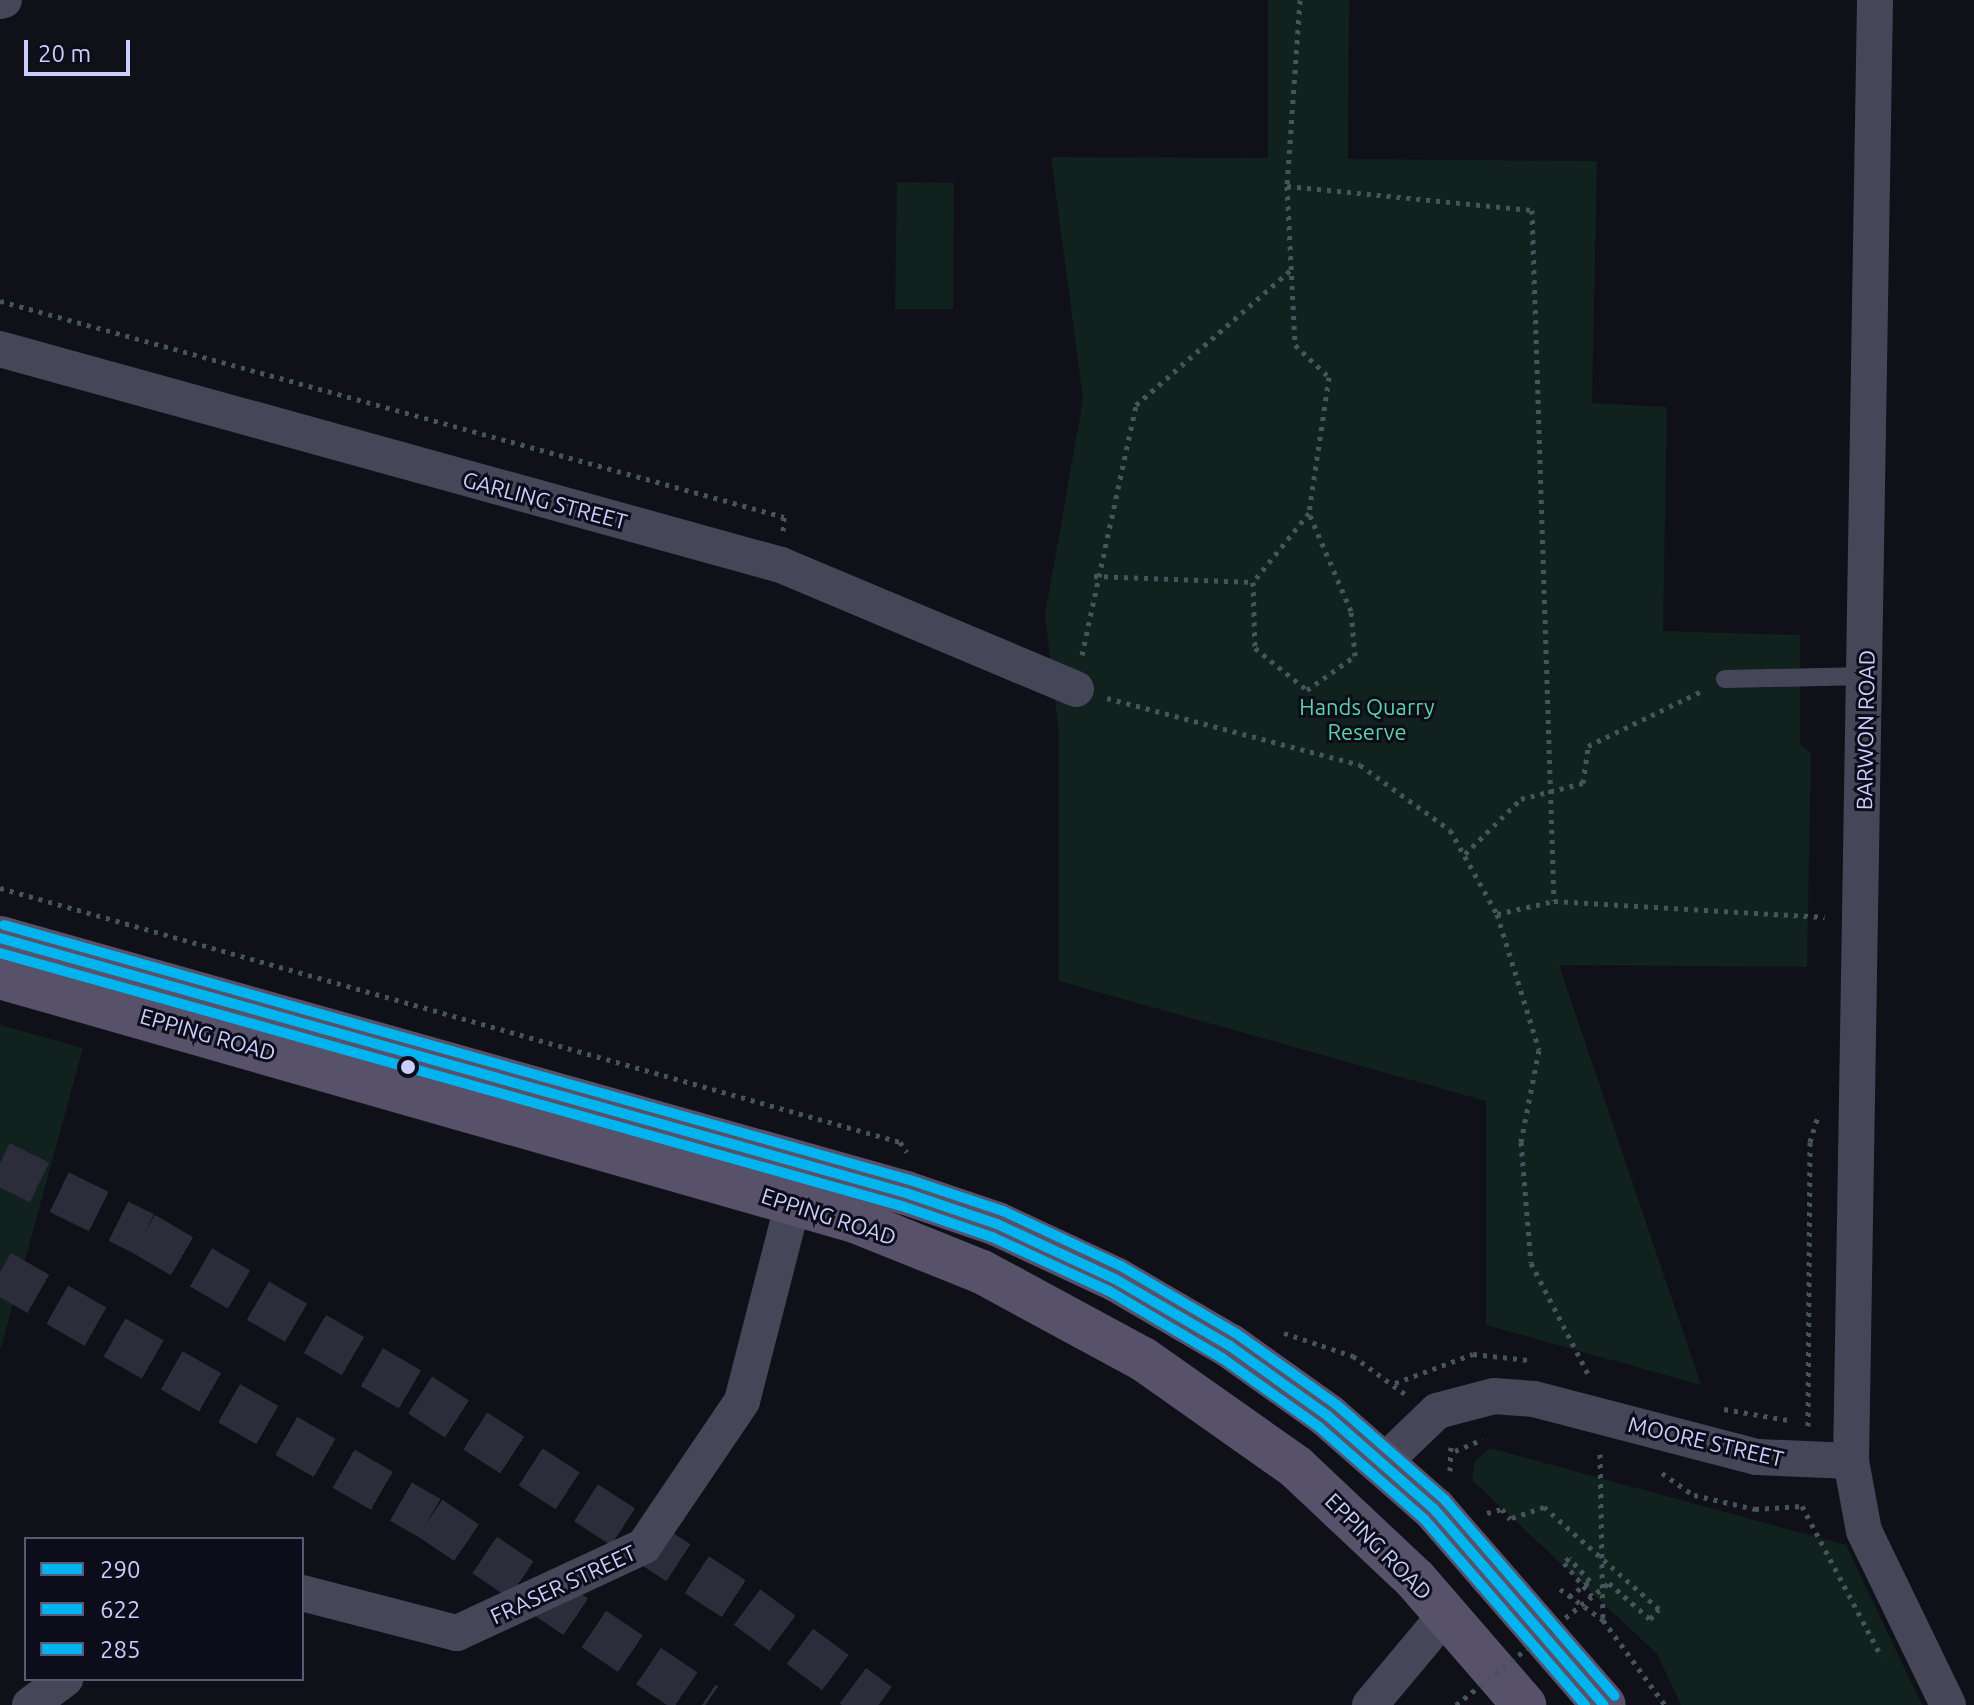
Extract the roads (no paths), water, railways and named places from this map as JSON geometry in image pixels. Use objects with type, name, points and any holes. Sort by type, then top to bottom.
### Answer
[{"type":"main road","name":"EPPING ROAD","points":[[0,938],[997,1224],[1115,1279],[1230,1346],[1382,1464],[1541,1624],[1604,1705]]},
{"type":"main road","name":"EPPING ROAD","points":[[0,977],[793,1203],[915,1244],[1061,1312],[1227,1415],[1344,1509],[1446,1614],[1524,1705]]},
{"type":"main road","name":"MOORE STREET","points":[[1344,1509],[1382,1464]]},
{"type":"street","name":"BARWON ROAD","points":[[1851,1461],[1875,0]]},
{"type":"street","name":"GARLING STREET","points":[[0,349],[781,565],[1076,689]]},
{"type":"street","name":"FRASER STREET","points":[[304,1594],[457,1633],[644,1546],[742,1401],[793,1203]]},
{"type":"street","name":"MOORE STREET","points":[[1382,1464],[1437,1411],[1494,1396],[1534,1399],[1757,1457],[1851,1461]]},
{"type":"street","points":[[1851,1461],[1864,1531],[1948,1705]]},
{"type":"street","points":[[1370,1705],[1446,1614]]},
{"type":"street","points":[[30,1705],[62,1681]]},
{"type":"lane","points":[[1725,679],[1866,676]]},
{"type":"tunnel","points":[[0,1163],[144,1234],[420,1395],[747,1607],[879,1705]]},
{"type":"tunnel","points":[[0,1272],[430,1518],[706,1705]]},
{"type":"park label","name":"Hands Quarry Reserve","points":[[1367,718]]}]
